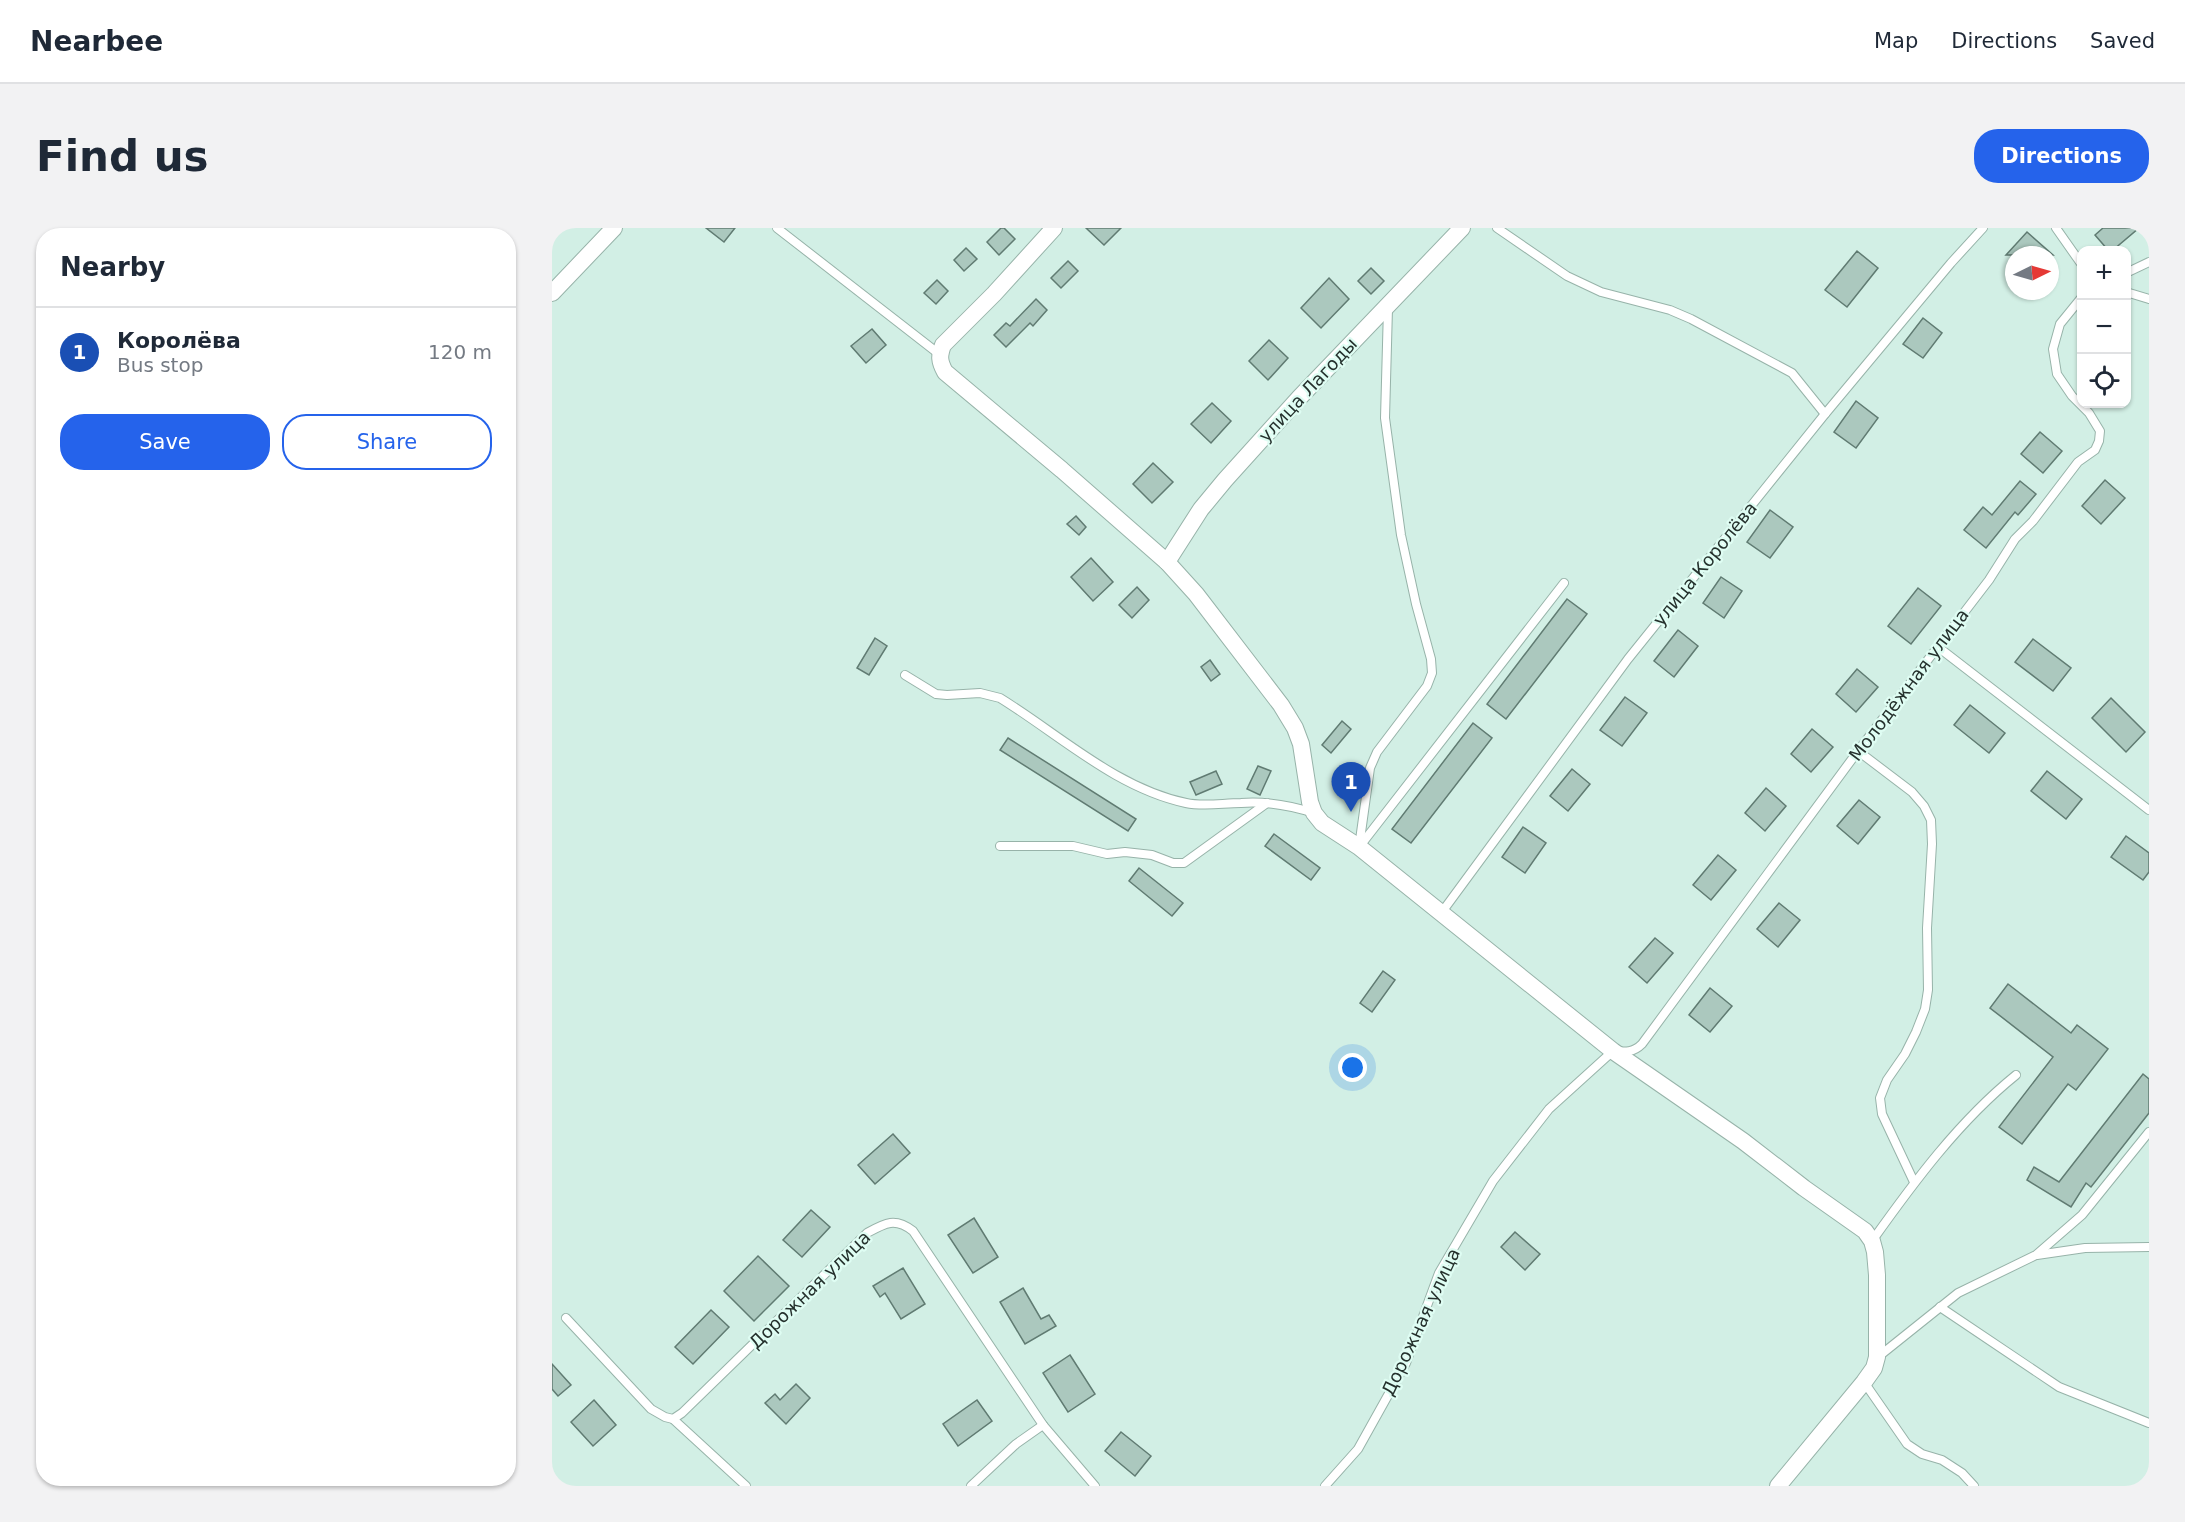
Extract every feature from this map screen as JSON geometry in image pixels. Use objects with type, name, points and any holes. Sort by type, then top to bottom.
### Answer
[{"type":"street","points":[[552,293],[614,228]]},
{"type":"street","points":[[1054,228],[994,294],[942,345],[939,354],[940,363],[951,378],[1062,470],[1167,562],[1203,603],[1281,705],[1295,728],[1301,744],[1310,802],[1314,813],[1322,823],[1359,847],[1442,912],[1613,1051],[1743,1141],[1857,1225],[1872,1241],[1878,1275],[1877,1357],[1874,1368],[1778,1486]]},
{"type":"street","name":"улица Лагоды","points":[[1167,562],[1201,508],[1225,480],[1299,398],[1462,228]]},
{"type":"lane","points":[[777,228],[939,354]]},
{"type":"lane","points":[[1497,228],[1576,280],[1601,292],[1670,310],[1691,319],[1792,373],[1825,414]]},
{"type":"lane","name":"улица Королёва","points":[[1442,912],[1628,659],[1825,414],[1983,228]]},
{"type":"lane","points":[[2056,228],[2077,258]]},
{"type":"lane","points":[[2131,271],[2149,262]]},
{"type":"lane","points":[[2131,293],[2149,299]]},
{"type":"lane","name":"Молодёжная улица","points":[[1613,1051],[1629,1052],[1636,1050],[1642,1044],[1858,752],[1989,580],[2015,539],[2033,521],[2078,462],[2095,450],[2100,431],[2057,375],[2053,349],[2060,324],[2080,300]]},
{"type":"lane","points":[[1359,847],[1370,768],[1377,752],[1427,686],[1432,673],[1431,659],[1401,535],[1385,418],[1388,305]]},
{"type":"lane","points":[[1359,847],[1564,583]]},
{"type":"lane","points":[[1938,647],[2149,810]]},
{"type":"lane","points":[[904,675],[936,694],[980,693],[1000,698],[1111,773],[1158,795],[1188,804],[1268,802],[1289,805],[1314,813]]},
{"type":"lane","points":[[1858,752],[1912,792],[1924,806],[1931,820],[1932,844],[1927,928],[1928,990],[1925,1009],[1905,1054],[1887,1080],[1880,1098],[1882,1114],[1914,1182]]},
{"type":"lane","points":[[1000,846],[1073,846],[1107,854],[1125,852],[1152,855],[1173,863],[1184,862],[1268,802]]},
{"type":"lane","name":"Дорожная улица","points":[[1325,1486],[1358,1449],[1401,1372],[1439,1273],[1493,1181],[1549,1109],[1613,1051]]},
{"type":"lane","points":[[1872,1241],[1914,1182],[1987,1099],[2016,1075]]},
{"type":"lane","points":[[1877,1357],[1958,1293],[2036,1255],[2082,1215],[2149,1132]]},
{"type":"lane","name":"Дорожная улица","points":[[673,1419],[682,1413],[867,1233],[882,1225],[895,1222],[913,1231],[1043,1425],[1095,1486]]},
{"type":"lane","points":[[2036,1255],[2085,1248],[2149,1247]]},
{"type":"lane","points":[[1940,1308],[2059,1387],[2149,1423]]},
{"type":"lane","points":[[566,1318],[651,1409],[673,1419],[746,1486]]},
{"type":"lane","points":[[1864,1383],[1907,1444],[1922,1454],[1942,1460],[1962,1473],[1974,1486]]},
{"type":"lane","points":[[971,1486],[1016,1444],[1043,1425]]},
{"type":"building","points":[[706,228],[735,228],[724,242]]},
{"type":"building","points":[[1001,228],[1004,228],[1015,239],[999,255],[987,242]]},
{"type":"building","points":[[1086,228],[1121,228],[1104,245]]},
{"type":"building","points":[[2103,228],[2139,228],[2118,246],[2105,246],[2095,235]]},
{"type":"building","points":[[2027,232],[2043,246],[2014,246]]},
{"type":"building","points":[[966,248],[977,259],[964,271],[954,260]]},
{"type":"building","points":[[1857,251],[1878,268],[1847,307],[1825,290]]},
{"type":"building","points":[[1068,261],[1078,271],[1061,288],[1051,278]]},
{"type":"building","points":[[1371,268],[1384,281],[1371,294],[1358,281]]},
{"type":"building","points":[[1329,278],[1349,299],[1321,328],[1301,308]]},
{"type":"building","points":[[937,280],[948,291],[936,304],[924,293]]},
{"type":"building","points":[[1036,299],[1047,310],[1033,326],[1030,323],[1006,347],[994,335],[1006,323],[1010,326]]},
{"type":"building","points":[[1923,318],[1942,333],[1923,358],[1903,344]]},
{"type":"building","points":[[872,329],[886,345],[866,363],[851,346]]},
{"type":"building","points":[[1269,340],[1288,358],[1268,380],[1249,361]]},
{"type":"building","points":[[1856,401],[1878,418],[1856,448],[1834,432]]},
{"type":"building","points":[[1212,403],[1231,421],[1211,443],[1191,424]]},
{"type":"building","points":[[2040,432],[2062,451],[2043,473],[2021,454]]},
{"type":"building","points":[[1153,463],[1173,482],[1152,503],[1133,484]]},
{"type":"building","points":[[2105,480],[2125,498],[2101,524],[2082,506]]},
{"type":"building","points":[[2020,481],[2036,494],[2018,515],[2015,512],[1986,548],[1964,530],[1983,507],[1992,515]]},
{"type":"building","points":[[1770,510],[1793,527],[1770,558],[1747,542]]},
{"type":"building","points":[[1076,516],[1086,527],[1079,535],[1067,524]]},
{"type":"building","points":[[1091,558],[1113,582],[1093,601],[1071,577]]},
{"type":"building","points":[[1721,577],[1742,591],[1724,618],[1703,603]]},
{"type":"building","points":[[1137,587],[1149,600],[1132,618],[1119,605]]},
{"type":"building","points":[[1918,588],[1941,606],[1911,644],[1888,626]]},
{"type":"building","points":[[1567,599],[1587,614],[1506,719],[1487,704]]},
{"type":"building","points":[[1678,630],[1698,646],[1674,677],[1654,661]]},
{"type":"building","points":[[875,638],[887,646],[869,675],[857,668]]},
{"type":"building","points":[[2033,639],[2071,668],[2053,691],[2015,662]]},
{"type":"building","points":[[1210,660],[1220,674],[1211,681],[1201,667]]},
{"type":"building","points":[[1857,669],[1878,687],[1856,712],[1836,694]]},
{"type":"building","points":[[1625,697],[1647,713],[1622,746],[1600,730]]},
{"type":"building","points":[[2111,698],[2145,732],[2126,752],[2092,718]]},
{"type":"building","points":[[1970,705],[2005,733],[1989,753],[1954,725]]},
{"type":"building","points":[[1342,721],[1351,729],[1331,753],[1322,745]]},
{"type":"building","points":[[1473,723],[1492,738],[1411,843],[1392,829]]},
{"type":"building","points":[[1812,729],[1833,747],[1811,772],[1791,754]]},
{"type":"building","points":[[1008,738],[1136,819],[1128,831],[1000,750]]},
{"type":"building","points":[[1258,766],[1271,771],[1260,795],[1247,789]]},
{"type":"building","points":[[1572,769],[1590,784],[1568,811],[1550,796]]},
{"type":"building","points":[[1216,771],[1222,784],[1196,795],[1190,782]]},
{"type":"building","points":[[2047,771],[2082,799],[2066,819],[2031,791]]},
{"type":"building","points":[[1766,788],[1786,806],[1765,831],[1745,813]]},
{"type":"building","points":[[1859,800],[1880,817],[1858,844],[1837,826]]},
{"type":"building","points":[[1523,827],[1546,843],[1525,873],[1502,857]]},
{"type":"building","points":[[1274,834],[1320,868],[1311,880],[1265,846]]},
{"type":"building","points":[[2126,836],[2149,853],[2149,872],[2143,880],[2111,857]]},
{"type":"building","points":[[1718,855],[1736,870],[1711,900],[1693,885]]},
{"type":"building","points":[[1139,868],[1183,903],[1172,916],[1129,881]]},
{"type":"building","points":[[1779,903],[1800,920],[1778,947],[1757,929]]},
{"type":"building","points":[[1655,938],[1673,953],[1647,983],[1629,967]]},
{"type":"building","points":[[1383,971],[1395,980],[1372,1012],[1360,1003]]},
{"type":"building","points":[[2008,984],[2071,1033],[2077,1025],[2108,1049],[2076,1090],[2068,1084],[2022,1144],[1999,1127],[2053,1057],[1990,1008]]},
{"type":"building","points":[[1710,988],[1732,1006],[1710,1032],[1689,1015]]},
{"type":"building","points":[[2143,1074],[2149,1079],[2149,1113],[2091,1187],[2086,1183],[2071,1207],[2027,1180],[2034,1167],[2059,1182]]},
{"type":"building","points":[[893,1134],[910,1153],[875,1184],[858,1165]]},
{"type":"building","points":[[811,1210],[830,1227],[802,1257],[783,1240]]},
{"type":"building","points":[[974,1218],[998,1257],[973,1273],[948,1235]]},
{"type":"building","points":[[1515,1232],[1540,1254],[1525,1270],[1501,1247]]},
{"type":"building","points":[[758,1256],[789,1286],[754,1321],[724,1291]]},
{"type":"building","points":[[903,1268],[925,1304],[901,1319],[885,1293],[880,1297],[873,1286]]},
{"type":"building","points":[[1023,1288],[1041,1319],[1049,1315],[1056,1326],[1025,1344],[1000,1302]]},
{"type":"building","points":[[711,1310],[729,1327],[693,1364],[675,1347]]},
{"type":"building","points":[[1070,1355],[1095,1394],[1068,1412],[1043,1373]]},
{"type":"building","points":[[552,1364],[571,1385],[558,1396],[552,1389]]},
{"type":"building","points":[[796,1384],[810,1398],[786,1424],[765,1403],[775,1394],[780,1400]]},
{"type":"building","points":[[594,1400],[616,1425],[593,1446],[571,1422]]},
{"type":"building","points":[[977,1400],[992,1421],[958,1446],[943,1424]]},
{"type":"building","points":[[1121,1432],[1151,1456],[1135,1476],[1105,1451]]},
{"type":"place","name":"Королёва","points":[[1351,812]]}]
